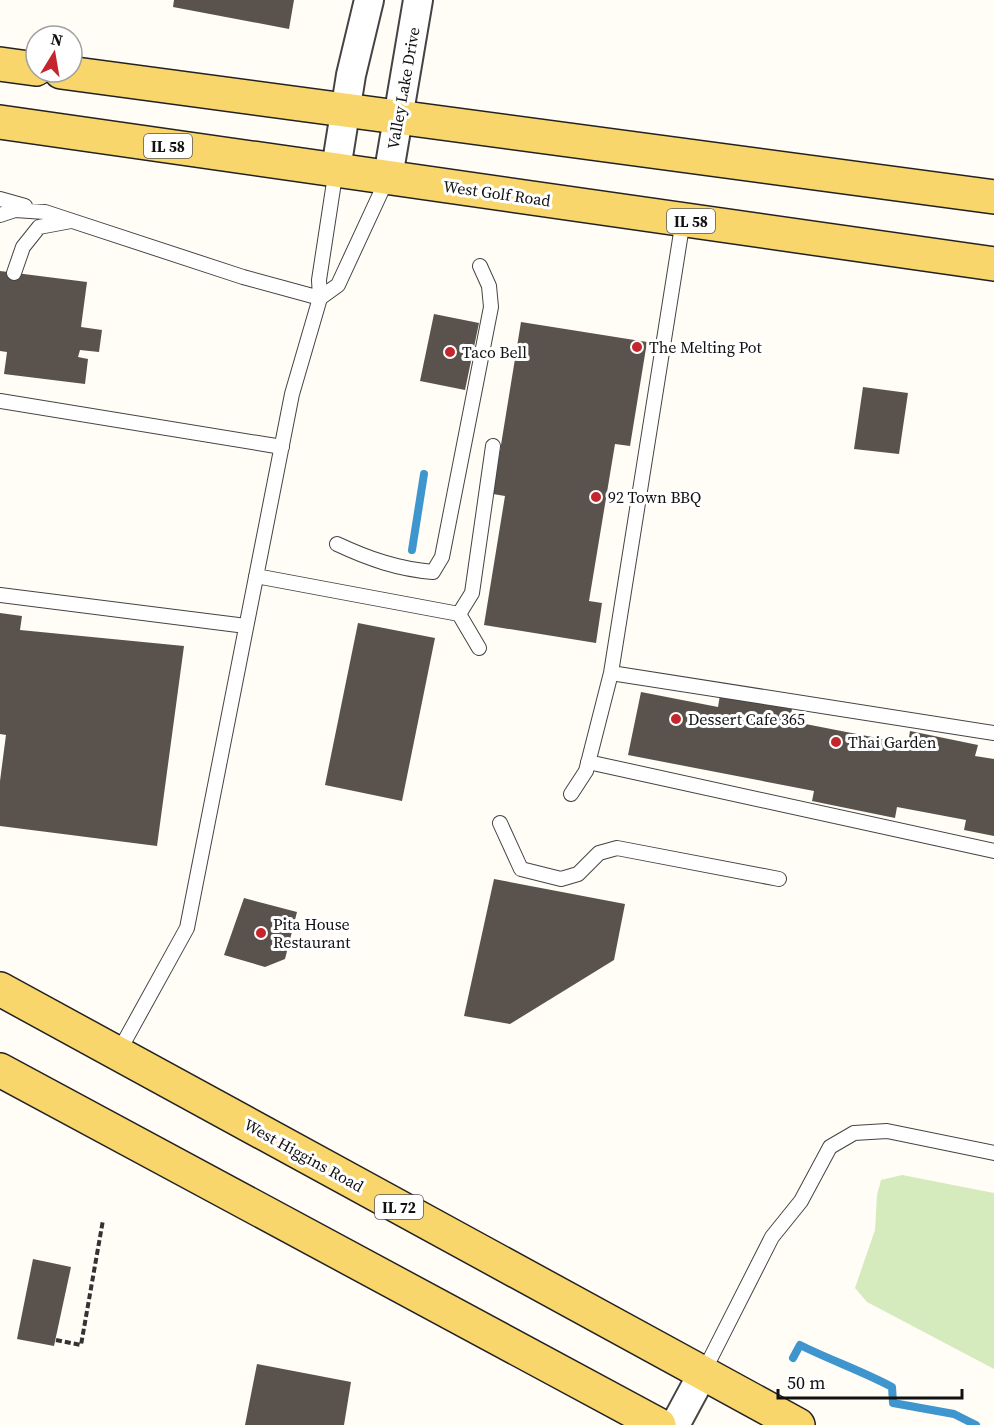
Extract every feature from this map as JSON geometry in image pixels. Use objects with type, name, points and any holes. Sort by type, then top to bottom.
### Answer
[{"type":"main road","points":[[0,64],[24,67]]},
{"type":"main road","points":[[84,75],[994,197]]},
{"type":"main road","name":"West Golf Road","points":[[0,122],[994,264]]},
{"type":"main road","name":"West Higgins Road","points":[[0,989],[798,1425]]},
{"type":"main road","points":[[0,1070],[659,1425]]},
{"type":"street","points":[[336,169],[345,109],[369,0]]},
{"type":"street","name":"Valley Lake Drive","points":[[388,177],[418,0]]},
{"type":"street","points":[[675,1425],[703,1372]]},
{"type":"lane","points":[[118,1053],[187,928],[292,394],[320,298],[319,280],[336,169]]},
{"type":"lane","points":[[320,298],[338,285],[388,177]]},
{"type":"lane","points":[[0,199],[76,220],[243,277],[320,298]]},
{"type":"lane","points":[[0,215],[15,210],[45,212]]},
{"type":"lane","points":[[15,273],[23,247],[39,227],[76,220]]},
{"type":"lane","points":[[572,794],[588,762],[611,673],[683,220]]},
{"type":"lane","points":[[337,544],[367,559],[408,570],[433,572],[442,557],[491,307],[489,286],[480,266]]},
{"type":"lane","points":[[0,401],[282,447]]},
{"type":"lane","points":[[459,614],[472,593],[493,446]]},
{"type":"lane","points":[[256,576],[459,614],[479,648]]},
{"type":"lane","points":[[0,595],[246,626]]},
{"type":"lane","points":[[611,673],[994,733]]},
{"type":"lane","points":[[588,762],[994,851]]},
{"type":"lane","points":[[500,823],[521,869],[561,879],[578,874],[599,853],[617,848],[778,879]]},
{"type":"lane","points":[[703,1372],[772,1238],[801,1201],[830,1148],[854,1133],[887,1131],[994,1153]]},
{"type":"path","points":[[56,1340],[81,1345],[103,1220]]},
{"type":"green space","points":[[902,1175],[994,1193],[994,1369],[867,1302],[855,1288],[875,1230],[877,1195],[881,1180]]},
{"type":"building","points":[[174,0],[294,0],[289,29],[173,7]]},
{"type":"building","points":[[0,271],[87,282],[81,327],[102,330],[99,352],[80,350],[78,357],[88,359],[85,384],[4,374],[7,352],[0,351]]},
{"type":"building","name":"Taco Bell","points":[[434,314],[479,323],[465,390],[420,381]]},
{"type":"building","points":[[521,322],[647,342],[630,446],[615,444],[589,601],[602,603],[596,643],[484,625],[505,496],[493,494]]},
{"type":"building","points":[[863,387],[908,393],[899,454],[854,449]]},
{"type":"building","points":[[0,613],[22,616],[20,630],[184,646],[157,846],[0,826],[0,781],[6,735],[0,734]]},
{"type":"building","points":[[358,623],[435,638],[402,801],[325,785]]},
{"type":"building","points":[[641,692],[718,707],[720,695],[792,709],[790,721],[908,744],[910,731],[978,745],[975,756],[994,759],[994,836],[964,830],[966,820],[897,807],[895,818],[812,801],[814,791],[628,755]]},
{"type":"building","points":[[494,879],[625,904],[614,960],[510,1024],[464,1016]]},
{"type":"building","name":"Pita House Restaurant","points":[[244,898],[297,912],[285,959],[265,967],[224,955]]},
{"type":"building","points":[[33,1259],[71,1267],[54,1346],[17,1339]]},
{"type":"building","points":[[257,1364],[351,1382],[344,1425],[245,1425]]},
{"type":"waterway","points":[[412,550],[424,474]]},
{"type":"waterway","points":[[793,1358],[800,1345],[892,1387],[893,1403],[954,1414],[976,1425]]},
{"type":"place","name":"The Melting Pot","points":[[637,347]]},
{"type":"place","name":"Taco Bell","points":[[450,352]]},
{"type":"place","name":"92 Town BBQ","points":[[596,497]]},
{"type":"place","name":"Dessert Cafe 365","points":[[676,719]]},
{"type":"place","name":"Thai Garden","points":[[836,742]]},
{"type":"place","name":"Pita House Restaurant","points":[[261,933]]}]
